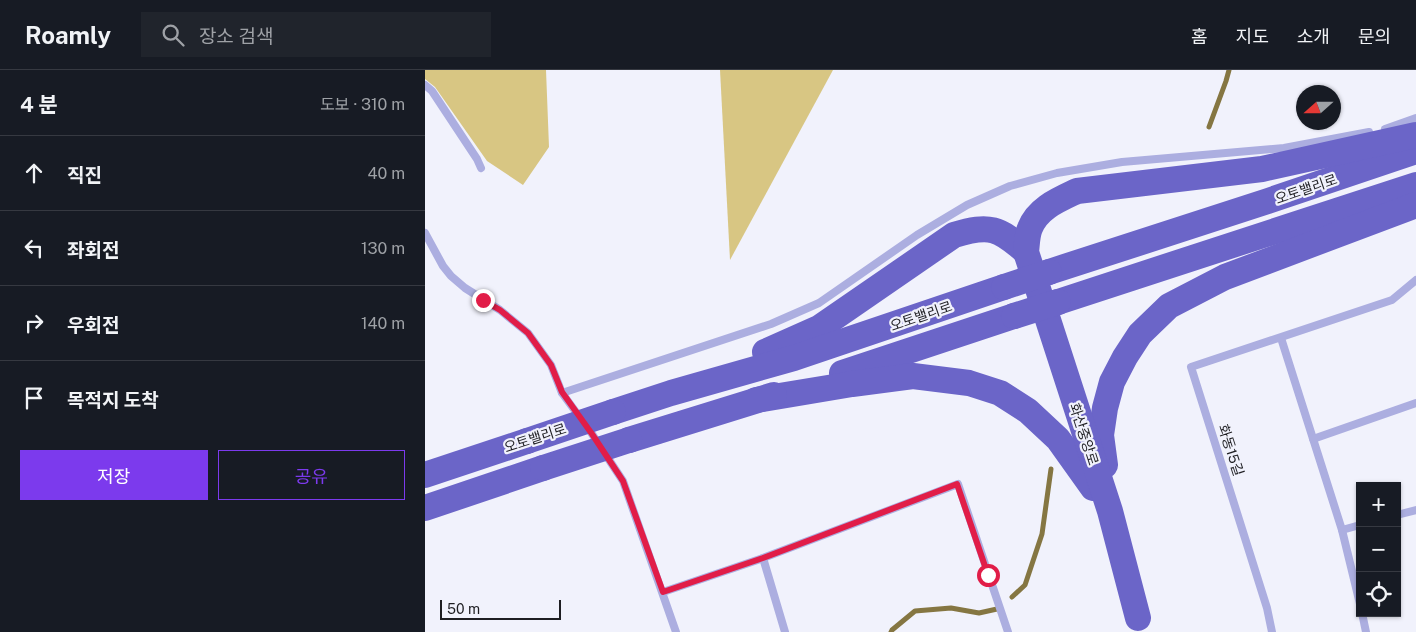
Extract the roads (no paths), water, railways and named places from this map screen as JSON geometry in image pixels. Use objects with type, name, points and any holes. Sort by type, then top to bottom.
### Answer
[{"type":"highway","points":[[1026,252],[1030,228],[1040,212],[1056,201],[1077,191],[1262,169],[1416,135]]},
{"type":"highway","name":"오토밸리로","points":[[425,475],[671,393],[794,358],[1049,272],[1268,202],[1416,151]]},
{"type":"highway","name":"오토밸리로","points":[[425,508],[1416,185]]},
{"type":"highway","points":[[1110,511],[1101,435],[1105,408],[1112,382],[1140,334],[1169,306],[1225,277],[1416,205]]},
{"type":"highway","points":[[671,393],[819,328],[955,235],[973,229],[991,229],[1008,236],[1026,252]]},
{"type":"highway","name":"화산중앙로","points":[[1026,252],[1110,511],[1137,618]]},
{"type":"highway","points":[[756,400],[913,376],[969,383],[1000,392],[1028,411],[1058,438],[1110,511]]},
{"type":"lane","points":[[425,85],[432,91],[481,168]]},
{"type":"lane","points":[[562,392],[771,324],[819,303],[925,230],[967,205],[1010,186],[1057,173],[1122,162],[1284,148],[1385,129],[1416,118]]},
{"type":"lane","points":[[425,232],[443,266],[451,276],[465,288],[500,310],[528,333],[551,365],[562,392],[623,481],[676,632]]},
{"type":"lane","name":"화동15길","points":[[1272,632],[1267,608],[1191,367],[1392,300],[1416,280]]},
{"type":"lane","points":[[1281,338],[1342,530],[1356,588]]},
{"type":"lane","points":[[1313,439],[1416,403]]},
{"type":"lane","points":[[663,592],[763,558],[957,484],[1008,632]]},
{"type":"lane","points":[[1401,514],[1416,510]]},
{"type":"lane","points":[[1342,530],[1356,526]]},
{"type":"lane","points":[[763,558],[785,632]]},
{"type":"lane","points":[[1363,617],[1367,632]]},
{"type":"waterway","points":[[1209,127],[1229,70]]},
{"type":"waterway","points":[[1012,597],[1025,585],[1042,534],[1051,469]]},
{"type":"waterway","points":[[891,632],[915,611],[951,608],[979,613],[997,609]]}]
